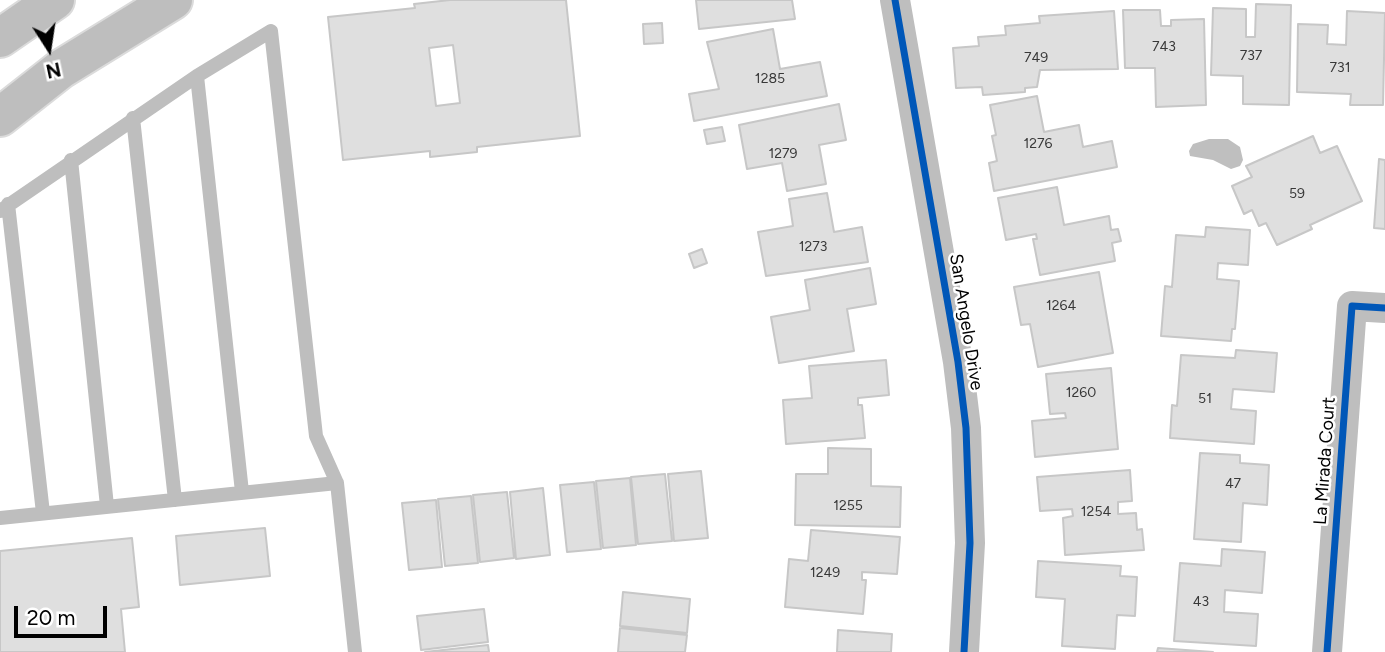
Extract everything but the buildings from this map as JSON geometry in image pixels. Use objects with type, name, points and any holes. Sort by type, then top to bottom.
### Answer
[{"type":"highway","points":[[0,38],[55,0]]},
{"type":"highway","points":[[0,117],[61,69],[173,0]]},
{"type":"street","name":"San Angelo Drive","points":[[895,0],[967,428],[970,543],[964,652]]},
{"type":"street","name":"La Mirada Court","points":[[1327,652],[1352,306],[1385,308]]},
{"type":"lane","points":[[43,513],[4,208],[133,118],[271,31],[316,436],[337,482],[355,652]]},
{"type":"lane","points":[[197,76],[242,492]]},
{"type":"lane","points":[[133,118],[175,500]]},
{"type":"lane","points":[[71,160],[107,506]]},
{"type":"lane","points":[[0,518],[337,482]]},
{"type":"shaded area","points":[[1209,139],[1228,139],[1240,147],[1243,160],[1240,166],[1231,169],[1213,160],[1190,156],[1189,151],[1193,144]]},
{"type":"cycle path","points":[[895,0],[958,362],[966,428],[970,543],[964,652]]},
{"type":"cycle path","points":[[1327,652],[1352,306],[1385,308]]}]
